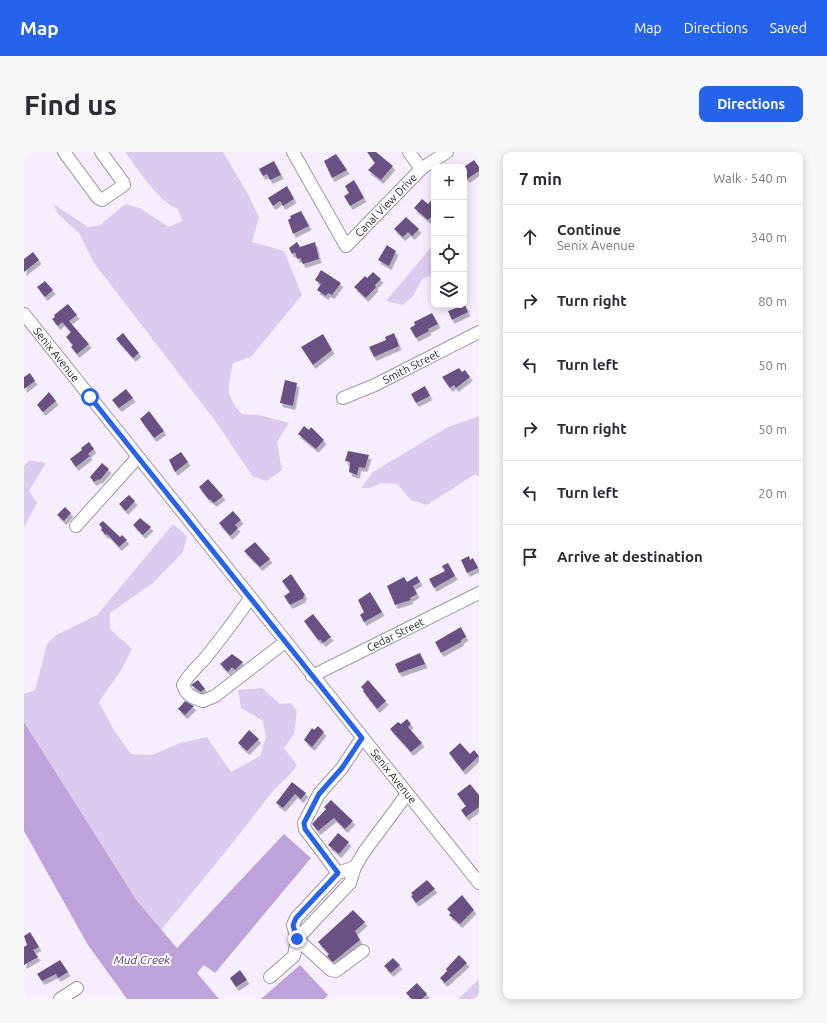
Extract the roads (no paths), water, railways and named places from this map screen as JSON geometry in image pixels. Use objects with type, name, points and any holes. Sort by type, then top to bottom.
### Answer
[{"type":"street","points":[[64,152],[98,198],[102,200],[124,185],[101,152]]},
{"type":"street","name":"Canal View Drive","points":[[293,152],[346,246],[421,169],[446,152]]},
{"type":"street","points":[[410,152],[421,169]]},
{"type":"street","name":"Senix Avenue","points":[[24,314],[479,884]]},
{"type":"street","name":"Smith Street","points":[[343,398],[375,385],[479,332]]},
{"type":"street","points":[[76,526],[138,457]]},
{"type":"street","name":"Cedar Street","points":[[312,676],[479,593]]},
{"type":"street","points":[[250,598],[210,652],[188,675],[183,684],[185,692],[192,698],[203,701],[215,696],[285,642]]},
{"type":"street","points":[[338,873],[305,829],[304,823],[319,794],[342,768],[362,738]]},
{"type":"street","points":[[297,939],[350,883],[355,868],[364,852],[407,794]]},
{"type":"street","points":[[270,977],[294,956],[297,939],[293,925],[296,918],[338,873],[355,868]]},
{"type":"street","points":[[297,939],[331,970],[336,972],[363,951]]},
{"type":"street","points":[[60,999],[78,988]]},
{"type":"water","name":"Mud Creek","points":[[24,722],[137,901],[177,948],[284,834],[311,858],[215,973],[204,965],[197,973],[219,999],[127,999],[88,945],[24,831]]},
{"type":"water","points":[[300,965],[328,995],[324,999],[261,999]]}]
